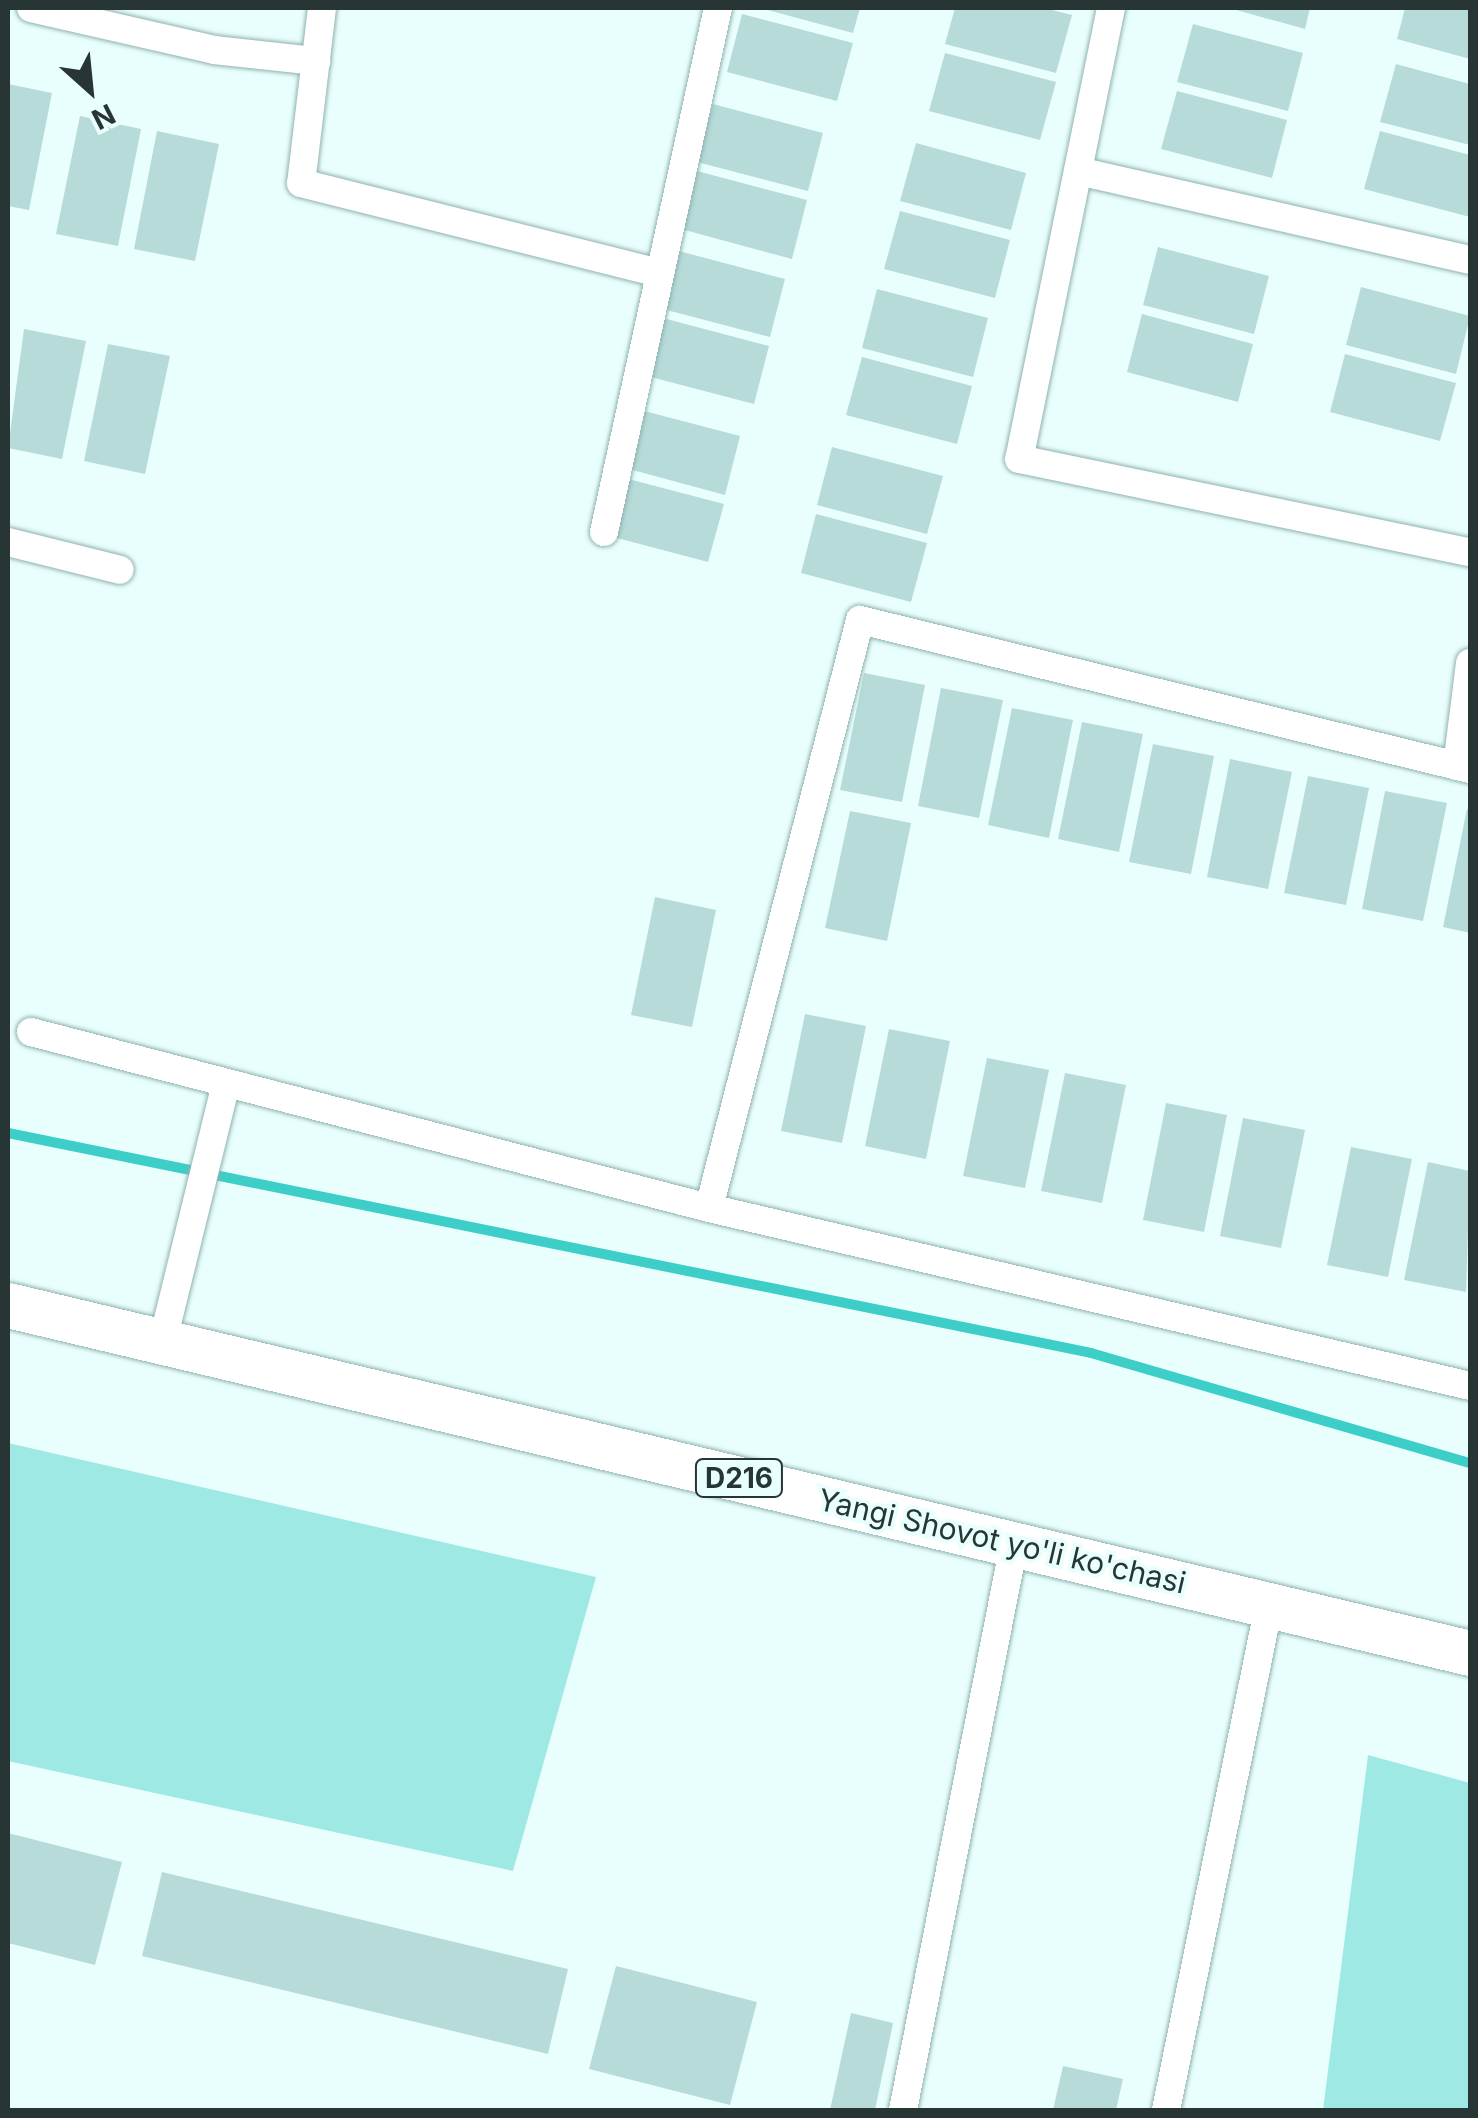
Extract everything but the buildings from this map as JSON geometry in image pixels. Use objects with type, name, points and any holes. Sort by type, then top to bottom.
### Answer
[{"type":"main road","name":"Yangi Shovot yo'li ko'chasi","points":[[8,1305],[1470,1653]]},
{"type":"street","points":[[30,8],[214,50],[316,61]]},
{"type":"street","points":[[322,8],[302,183],[660,273]]},
{"type":"street","points":[[604,532],[718,8]]},
{"type":"street","points":[[1111,8],[1019,459],[1470,552]]},
{"type":"street","points":[[1078,171],[1470,260]]},
{"type":"street","points":[[8,542],[120,570]]},
{"type":"street","points":[[709,1208],[860,620],[1464,768],[1470,662]]},
{"type":"street","points":[[31,1032],[709,1208],[1470,1386]]},
{"type":"street","points":[[163,1340],[226,1084]]},
{"type":"street","points":[[903,2110],[1014,1544]]},
{"type":"street","points":[[1166,2110],[1269,1604]]},
{"type":"shaded area","points":[[8,1443],[596,1577],[513,1871],[8,1761]]},
{"type":"shaded area","points":[[1368,1755],[1470,1783],[1470,2110],[1323,2110]]},
{"type":"waterway","points":[[8,1133],[1091,1353],[1470,1463]]}]
